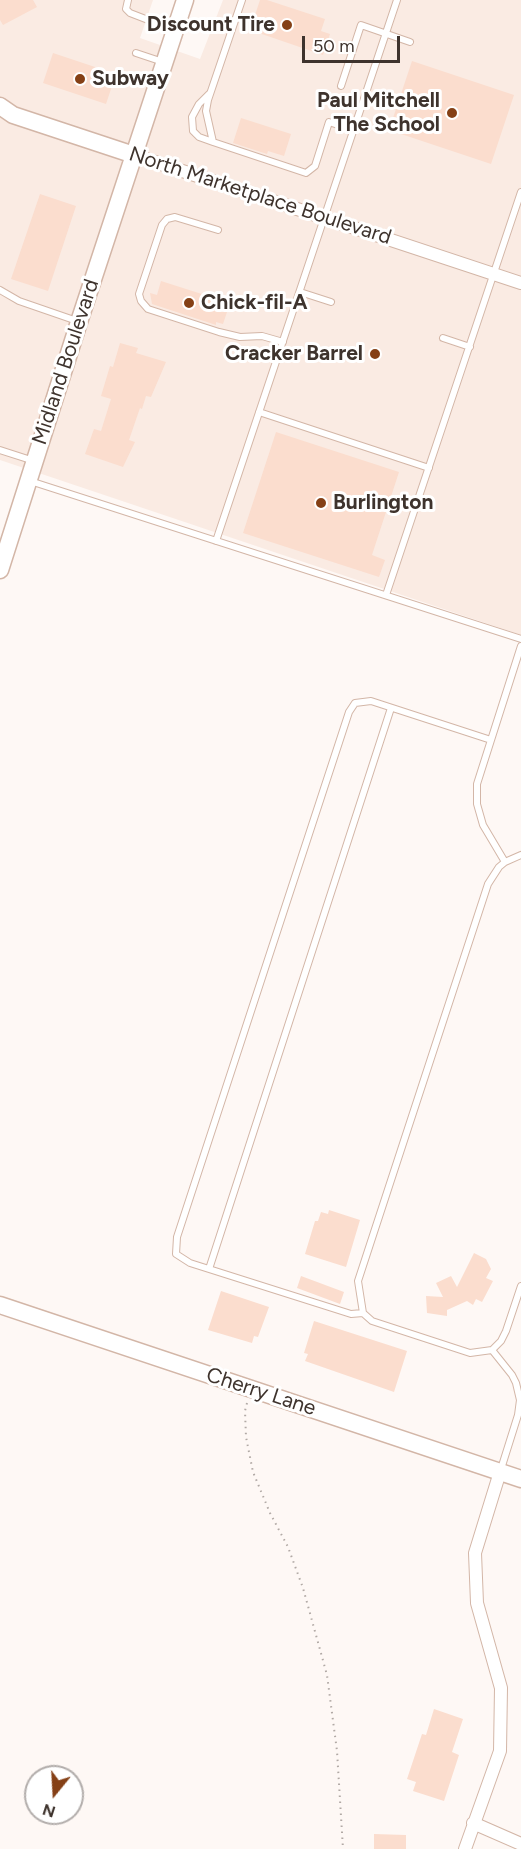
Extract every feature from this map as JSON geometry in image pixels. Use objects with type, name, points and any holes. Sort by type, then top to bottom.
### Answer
[{"type":"main road","name":"Midland Boulevard","points":[[0,570],[185,0]]},
{"type":"main road","name":"North Marketplace Boulevard","points":[[0,106],[13,114],[134,155]]},
{"type":"main road","name":"Cherry Lane","points":[[0,1305],[521,1479]]},
{"type":"street","name":"North Marketplace Boulevard","points":[[134,155],[521,283]]},
{"type":"street","points":[[465,1849],[500,1751],[501,1688],[477,1603],[475,1553],[500,1472]]},
{"type":"street","points":[[473,1822],[521,1844]]},
{"type":"lane","points":[[128,0],[126,9],[130,13],[174,30]]},
{"type":"lane","points":[[213,142],[206,111],[209,93],[242,0]]},
{"type":"lane","points":[[216,541],[396,0]]},
{"type":"lane","points":[[341,86],[361,25],[410,42]]},
{"type":"lane","points":[[136,53],[164,62]]},
{"type":"lane","points":[[209,93],[199,104],[192,117],[193,131],[199,137],[306,173],[315,166],[329,122],[353,130]]},
{"type":"lane","points":[[386,596],[521,192]]},
{"type":"lane","points":[[218,230],[175,217],[167,219],[162,225],[139,298],[148,309],[208,328],[240,337],[262,336],[283,342]]},
{"type":"lane","points":[[0,290],[19,301],[79,322]]},
{"type":"lane","points":[[300,292],[331,302]]},
{"type":"lane","points":[[443,338],[470,347]]},
{"type":"lane","points":[[259,412],[429,468]]},
{"type":"lane","points":[[0,450],[34,461]]},
{"type":"lane","points":[[29,481],[521,639]]},
{"type":"lane","points":[[505,862],[483,825],[477,804],[477,784],[521,646]]},
{"type":"lane","points":[[363,1313],[351,1314],[190,1263],[176,1254],[177,1237],[349,712],[355,703],[371,701],[491,740]]},
{"type":"lane","points":[[209,1269],[391,708]]},
{"type":"lane","points":[[521,855],[505,862],[494,873],[488,884],[358,1281],[363,1313],[372,1321],[470,1353],[492,1350],[501,1341],[521,1286]]},
{"type":"lane","points":[[492,1350],[512,1375],[520,1400],[516,1424],[500,1472]]},
{"type":"path","points":[[250,1389],[245,1412],[246,1437],[253,1472],[270,1513],[288,1547],[303,1588],[327,1675],[337,1751],[343,1849]]},
{"type":"shaded area","points":[[0,0],[153,0],[140,38],[200,59],[223,0],[521,0],[521,635],[0,460]]},
{"type":"building","points":[[0,0],[33,0],[37,7],[3,25],[0,20]]},
{"type":"building","name":"Discount Tire","points":[[260,0],[267,0],[325,19],[321,31],[330,34],[323,55],[250,30]]},
{"type":"building","name":"Subway","points":[[53,53],[116,74],[106,104],[43,83]]},
{"type":"building","name":"Paul Mitchell The School","points":[[412,61],[514,95],[491,164],[389,130]]},
{"type":"building","points":[[241,118],[291,134],[284,156],[268,151],[267,154],[233,143]]},
{"type":"building","points":[[40,194],[76,206],[48,291],[11,279]]},
{"type":"building","name":"Chick-fil-A","points":[[161,281],[230,303],[223,324],[216,322],[216,325],[152,304],[150,293],[157,295]]},
{"type":"building","points":[[120,343],[138,348],[136,353],[166,362],[151,397],[146,396],[142,409],[140,408],[129,440],[135,442],[123,467],[85,454],[94,429],[101,431],[111,399],[101,396]]},
{"type":"building","name":"Burlington","points":[[276,432],[399,472],[372,555],[385,560],[379,577],[243,533]]},
{"type":"building","points":[[329,1210],[360,1220],[346,1267],[305,1254],[315,1221],[318,1221],[321,1212],[328,1214]]},
{"type":"building","points":[[474,1253],[486,1259],[491,1269],[486,1278],[493,1281],[482,1302],[476,1299],[473,1305],[467,1301],[447,1310],[447,1316],[427,1313],[426,1296],[443,1297],[436,1283],[451,1276],[457,1287]]},
{"type":"building","points":[[301,1276],[344,1292],[340,1304],[297,1288]]},
{"type":"building","points":[[221,1291],[269,1307],[258,1337],[254,1336],[252,1343],[208,1330]]},
{"type":"building","points":[[314,1321],[407,1351],[394,1392],[305,1361],[308,1354],[304,1353]]},
{"type":"building","points":[[434,1709],[463,1719],[452,1752],[459,1755],[444,1801],[413,1791],[416,1782],[407,1779],[422,1734],[426,1735]]},
{"type":"building","points":[[374,1834],[406,1835],[406,1849],[374,1849]]},
{"type":"place","name":"Discount Tire","points":[[287,25]]},
{"type":"place","name":"Subway","points":[[80,79]]},
{"type":"place","name":"Paul Mitchell The School","points":[[452,113]]},
{"type":"place","name":"Chick-fil-A","points":[[189,303]]},
{"type":"place","name":"Cracker Barrel","points":[[375,354]]},
{"type":"place","name":"Burlington","points":[[321,503]]}]
